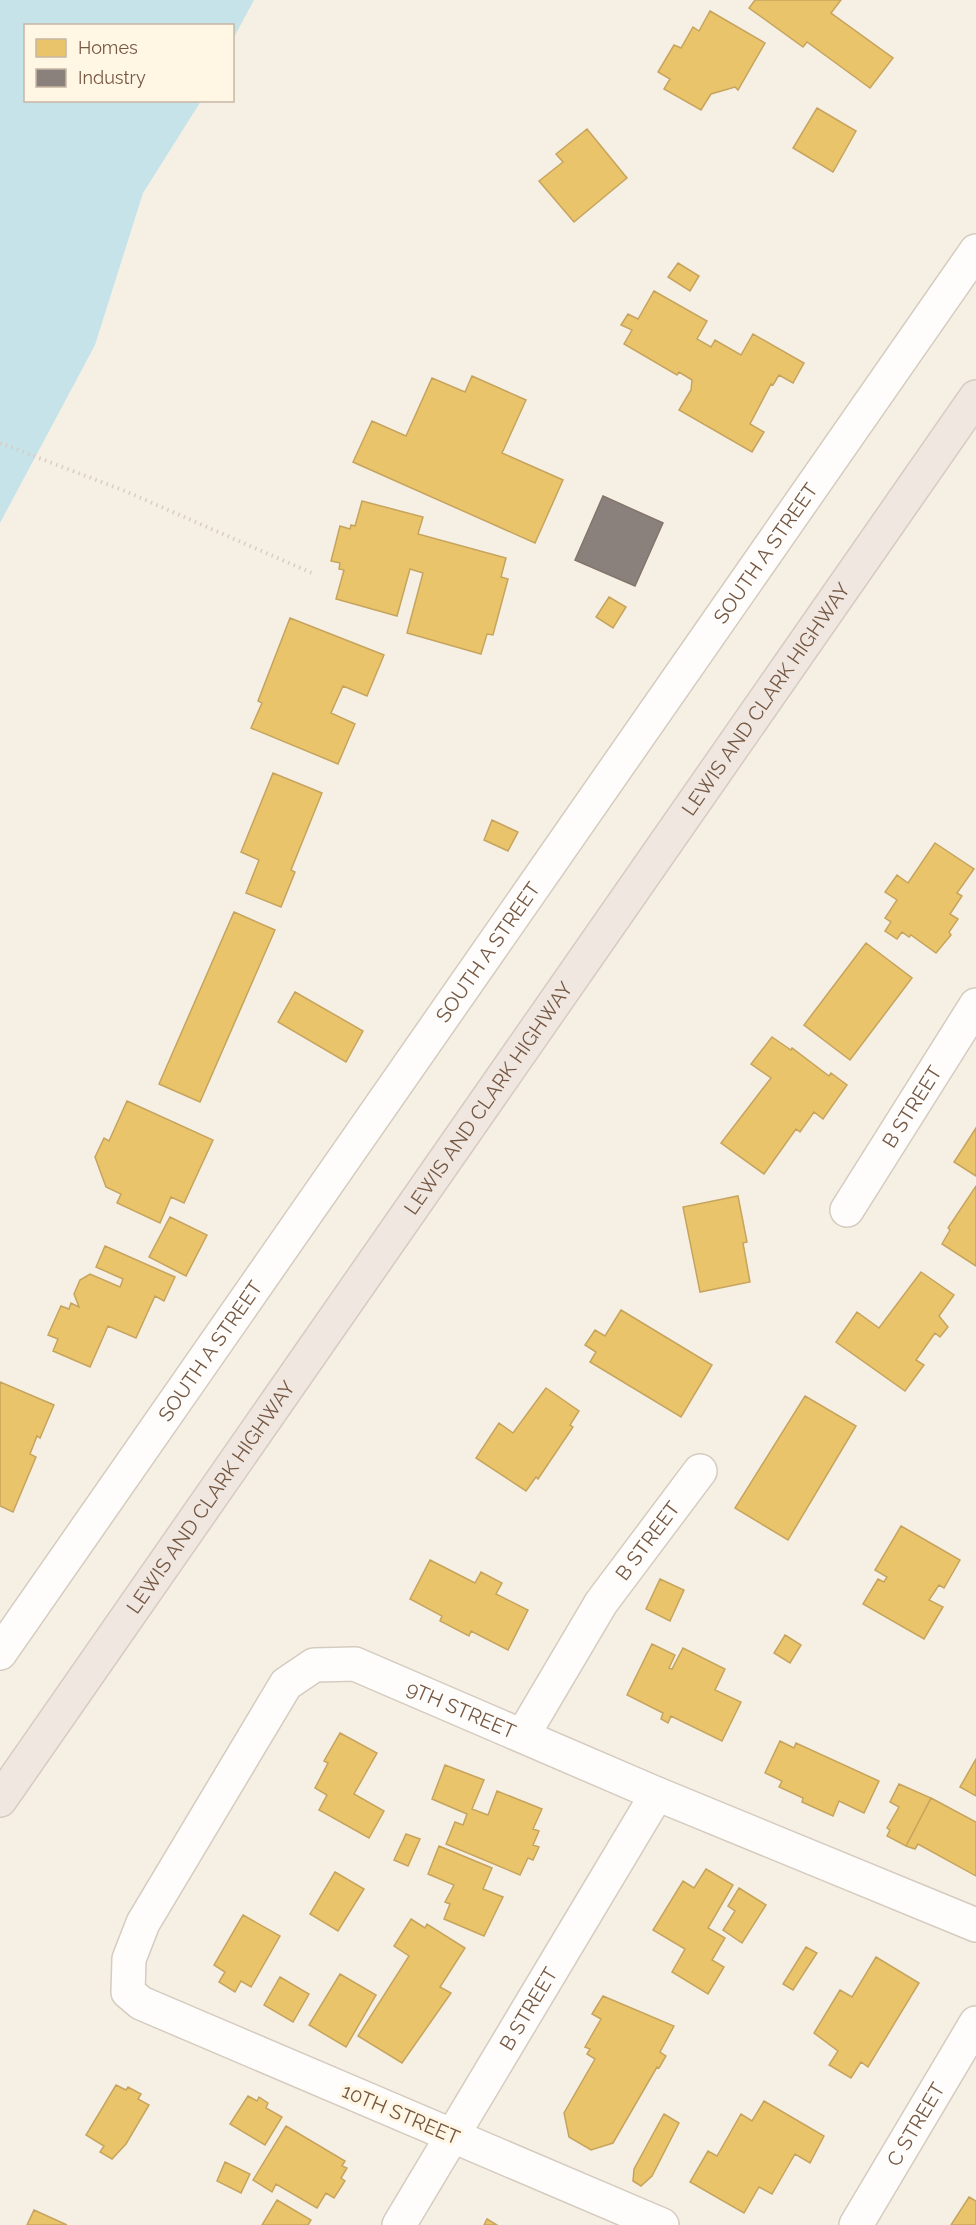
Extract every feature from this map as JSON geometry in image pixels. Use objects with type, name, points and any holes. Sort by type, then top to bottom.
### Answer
[{"type":"highway","name":"LEWIS AND CLARK HIGHWAY","points":[[0,1800],[976,397]]},
{"type":"street","name":"SOUTH A STREET","points":[[0,1653],[976,251]]},
{"type":"street","name":"B STREET","points":[[847,1210],[976,1005]]},
{"type":"street","name":"B STREET","points":[[523,1736],[601,1603],[700,1471]]},
{"type":"street","name":"9TH STREET","points":[[141,2003],[128,1992],[129,1959],[142,1923],[286,1684],[314,1665],[355,1664],[657,1794],[976,1925]]},
{"type":"street","name":"B STREET","points":[[399,2225],[657,1794]]},
{"type":"street","name":"10TH STREET","points":[[141,2003],[662,2225]]},
{"type":"street","name":"C STREET","points":[[856,2225],[976,2023]]},
{"type":"path","points":[[0,443],[125,491],[314,574]]},
{"type":"water","points":[[0,0],[254,0],[234,37],[234,24],[24,24],[24,102],[200,102],[143,193],[95,345],[0,523]]},
{"type":"building: Homes","points":[[755,0],[841,0],[831,13],[893,58],[870,88],[807,42],[803,47],[749,8]]},
{"type":"building: Homes","points":[[710,11],[765,43],[738,90],[735,87],[711,94],[701,110],[664,89],[670,79],[658,72],[674,45],[681,48],[693,27],[699,31]]},
{"type":"building: Homes","points":[[817,108],[856,131],[833,172],[793,148]]},
{"type":"building: Homes","points":[[587,129],[627,178],[574,222],[539,181],[563,162],[556,154]]},
{"type":"building: Homes","points":[[678,263],[699,276],[690,291],[668,277]]},
{"type":"building: Homes","points":[[654,291],[707,321],[697,339],[711,347],[715,340],[741,355],[753,334],[804,363],[793,383],[779,375],[773,385],[771,384],[750,424],[764,432],[752,452],[679,410],[691,390],[692,380],[679,372],[677,375],[624,344],[632,330],[621,325],[628,314],[638,319]]},
{"type":"building: Homes","points":[[472,376],[526,400],[502,453],[563,480],[535,543],[353,462],[372,421],[406,436],[432,378],[465,392]]},
{"type":"building: Homes","points":[[362,501],[423,517],[418,534],[506,558],[501,577],[508,579],[493,635],[487,634],[481,654],[407,633],[423,573],[410,569],[397,616],[336,599],[344,570],[339,569],[340,563],[331,561],[340,526],[350,529],[351,525],[355,526]]},
{"type":"building: Homes","points":[[609,597],[626,607],[613,628],[596,617]]},
{"type":"building: Homes","points":[[290,618],[384,655],[367,696],[343,686],[331,713],[355,724],[338,764],[251,728],[262,703],[258,701]]},
{"type":"building: Homes","points":[[273,773],[322,793],[291,870],[295,872],[281,907],[246,893],[259,860],[241,852]]},
{"type":"building: Homes","points":[[492,820],[518,832],[508,851],[484,840]]},
{"type":"building: Homes","points":[[935,843],[974,869],[957,893],[962,896],[950,914],[958,919],[949,932],[951,935],[936,953],[911,935],[909,937],[902,932],[897,939],[885,931],[891,922],[885,918],[897,900],[885,892],[897,875],[908,883]]},
{"type":"building: Homes","points":[[234,912],[275,930],[200,1102],[159,1084]]},
{"type":"building: Homes","points":[[866,943],[912,978],[850,1060],[804,1025]]},
{"type":"building: Homes","points":[[295,992],[363,1031],[346,1062],[278,1022]]},
{"type":"building: Homes","points":[[772,1037],[791,1050],[792,1048],[829,1076],[831,1073],[847,1085],[823,1119],[814,1112],[800,1132],[796,1129],[764,1174],[721,1143],[771,1078],[751,1064]]},
{"type":"building: Homes","points":[[127,1101],[213,1140],[184,1203],[171,1197],[160,1223],[117,1203],[121,1194],[106,1187],[95,1157],[104,1138],[109,1141]]},
{"type":"building: Homes","points":[[976,1128],[976,1176],[954,1162]]},
{"type":"building: Homes","points":[[976,1186],[976,1266],[942,1244],[950,1230],[948,1228]]},
{"type":"building: Homes","points":[[738,1196],[747,1242],[743,1243],[750,1282],[700,1292],[683,1207]]},
{"type":"building: Homes","points":[[170,1217],[207,1235],[186,1276],[149,1257]]},
{"type":"building: Homes","points":[[105,1246],[175,1277],[164,1301],[155,1296],[136,1338],[108,1326],[90,1367],[53,1351],[58,1339],[48,1335],[61,1306],[69,1309],[71,1303],[79,1307],[74,1294],[80,1280],[90,1274],[120,1287],[123,1279],[96,1267]]},
{"type":"building: Homes","points":[[921,1272],[954,1295],[939,1316],[948,1327],[940,1337],[935,1333],[916,1360],[924,1365],[905,1391],[836,1342],[857,1312],[879,1328]]},
{"type":"building: Homes","points":[[621,1310],[712,1365],[681,1417],[590,1362],[596,1352],[585,1345],[595,1330],[605,1336]]},
{"type":"building: Homes","points":[[0,1382],[54,1405],[40,1438],[37,1436],[30,1454],[36,1457],[13,1512],[0,1506]]},
{"type":"building: Homes","points":[[546,1388],[579,1411],[570,1425],[573,1427],[538,1479],[536,1477],[526,1491],[476,1458],[499,1423],[513,1433]]},
{"type":"building: Homes","points":[[805,1396],[856,1426],[788,1540],[735,1508]]},
{"type":"building: Homes","points":[[901,1526],[960,1560],[944,1588],[939,1585],[929,1600],[943,1607],[924,1639],[863,1604],[878,1579],[884,1582],[887,1577],[875,1570]]},
{"type":"building: Homes","points":[[430,1560],[475,1583],[481,1572],[502,1583],[496,1594],[528,1610],[508,1650],[471,1631],[469,1636],[440,1621],[442,1616],[410,1599]]},
{"type":"building: Homes","points":[[660,1579],[684,1590],[670,1621],[646,1609]]},
{"type":"building: Homes","points":[[785,1635],[801,1645],[790,1663],[774,1653]]},
{"type":"building: Homes","points":[[652,1644],[675,1655],[669,1668],[672,1669],[683,1648],[725,1669],[715,1690],[741,1702],[722,1741],[671,1716],[668,1723],[661,1719],[663,1713],[627,1695]]},
{"type":"building: Homes","points":[[340,1733],[377,1753],[354,1794],[384,1811],[369,1838],[319,1810],[327,1795],[315,1788],[328,1763],[324,1761]]},
{"type":"building: Homes","points":[[780,1741],[794,1748],[796,1743],[879,1781],[864,1813],[839,1801],[833,1816],[802,1802],[803,1798],[779,1787],[782,1781],[765,1773]]},
{"type":"building: Homes","points":[[976,1759],[976,1796],[960,1787]]},
{"type":"building: Homes","points":[[445,1765],[484,1780],[472,1809],[488,1815],[497,1791],[542,1809],[533,1829],[539,1831],[533,1845],[539,1847],[533,1860],[528,1858],[520,1875],[446,1844],[455,1822],[463,1825],[467,1814],[432,1799]]},
{"type":"building: Homes","points":[[899,1784],[931,1798],[906,1846],[887,1836],[890,1830],[887,1828],[899,1807],[890,1802]]},
{"type":"building: Homes","points":[[931,1798],[976,1822],[976,1876],[918,1844],[915,1849],[906,1846]]},
{"type":"building: Homes","points":[[406,1834],[420,1839],[408,1866],[394,1860]]},
{"type":"building: Homes","points":[[439,1846],[492,1868],[483,1889],[503,1897],[484,1936],[444,1919],[450,1904],[445,1902],[454,1885],[428,1874]]},
{"type":"building: Homes","points":[[706,1869],[733,1885],[708,1928],[725,1938],[712,1960],[724,1967],[708,1994],[672,1972],[685,1949],[653,1930],[683,1881],[694,1888]]},
{"type":"building: Homes","points":[[335,1872],[364,1889],[338,1931],[310,1914]]},
{"type":"building: Homes","points":[[739,1888],[766,1905],[742,1943],[723,1930],[735,1911],[728,1906]]},
{"type":"building: Homes","points":[[243,1915],[280,1936],[251,1987],[241,1981],[235,1992],[219,1982],[225,1972],[214,1965]]},
{"type":"building: Homes","points":[[411,1919],[425,1928],[427,1924],[465,1948],[440,1987],[451,1993],[402,2063],[358,2036],[409,1956],[394,1946]]},
{"type":"building: Homes","points":[[806,1947],[817,1953],[793,1990],[783,1984]]},
{"type":"building: Homes","points":[[876,1957],[919,1983],[868,2067],[861,2062],[851,2078],[829,2065],[838,2051],[814,2033],[840,1990],[852,1997]]},
{"type":"building: Homes","points":[[340,1974],[376,1995],[346,2047],[309,2025]]},
{"type":"building: Homes","points":[[280,1977],[309,1994],[293,2022],[264,2005]]},
{"type":"building: Homes","points":[[603,1996],[674,2026],[660,2052],[666,2056],[659,2068],[657,2067],[613,2143],[591,2150],[569,2137],[564,2113],[595,2059],[587,2054],[590,2049],[585,2047],[601,2019],[592,2014]]},
{"type":"building: Homes","points":[[116,2085],[126,2090],[128,2087],[141,2094],[138,2099],[149,2105],[126,2144],[112,2159],[100,2152],[104,2146],[86,2135]]},
{"type":"building: Homes","points":[[248,2096],[257,2101],[259,2097],[268,2103],[266,2108],[282,2117],[265,2145],[230,2124]]},
{"type":"building: Homes","points":[[764,2101],[824,2136],[810,2163],[795,2154],[772,2194],[759,2187],[744,2213],[690,2182],[708,2151],[717,2156],[741,2114],[752,2121]]},
{"type":"building: Homes","points":[[664,2114],[679,2123],[652,2176],[641,2186],[633,2181],[634,2169]]},
{"type":"building: Homes","points":[[286,2126],[345,2161],[342,2166],[347,2168],[341,2178],[345,2181],[334,2198],[326,2193],[317,2208],[276,2184],[272,2192],[253,2180]]},
{"type":"building: Homes","points":[[225,2162],[250,2174],[241,2193],[217,2181]]},
{"type":"building: Homes","points":[[969,2197],[976,2201],[976,2225],[951,2225]]},
{"type":"building: Homes","points":[[277,2200],[311,2220],[308,2225],[262,2225]]},
{"type":"building: Homes","points":[[34,2210],[67,2225],[27,2225]]},
{"type":"building: Homes","points":[[487,2219],[497,2225],[484,2225]]},
{"type":"building: Industry","points":[[603,496],[663,523],[635,586],[575,560]]}]
